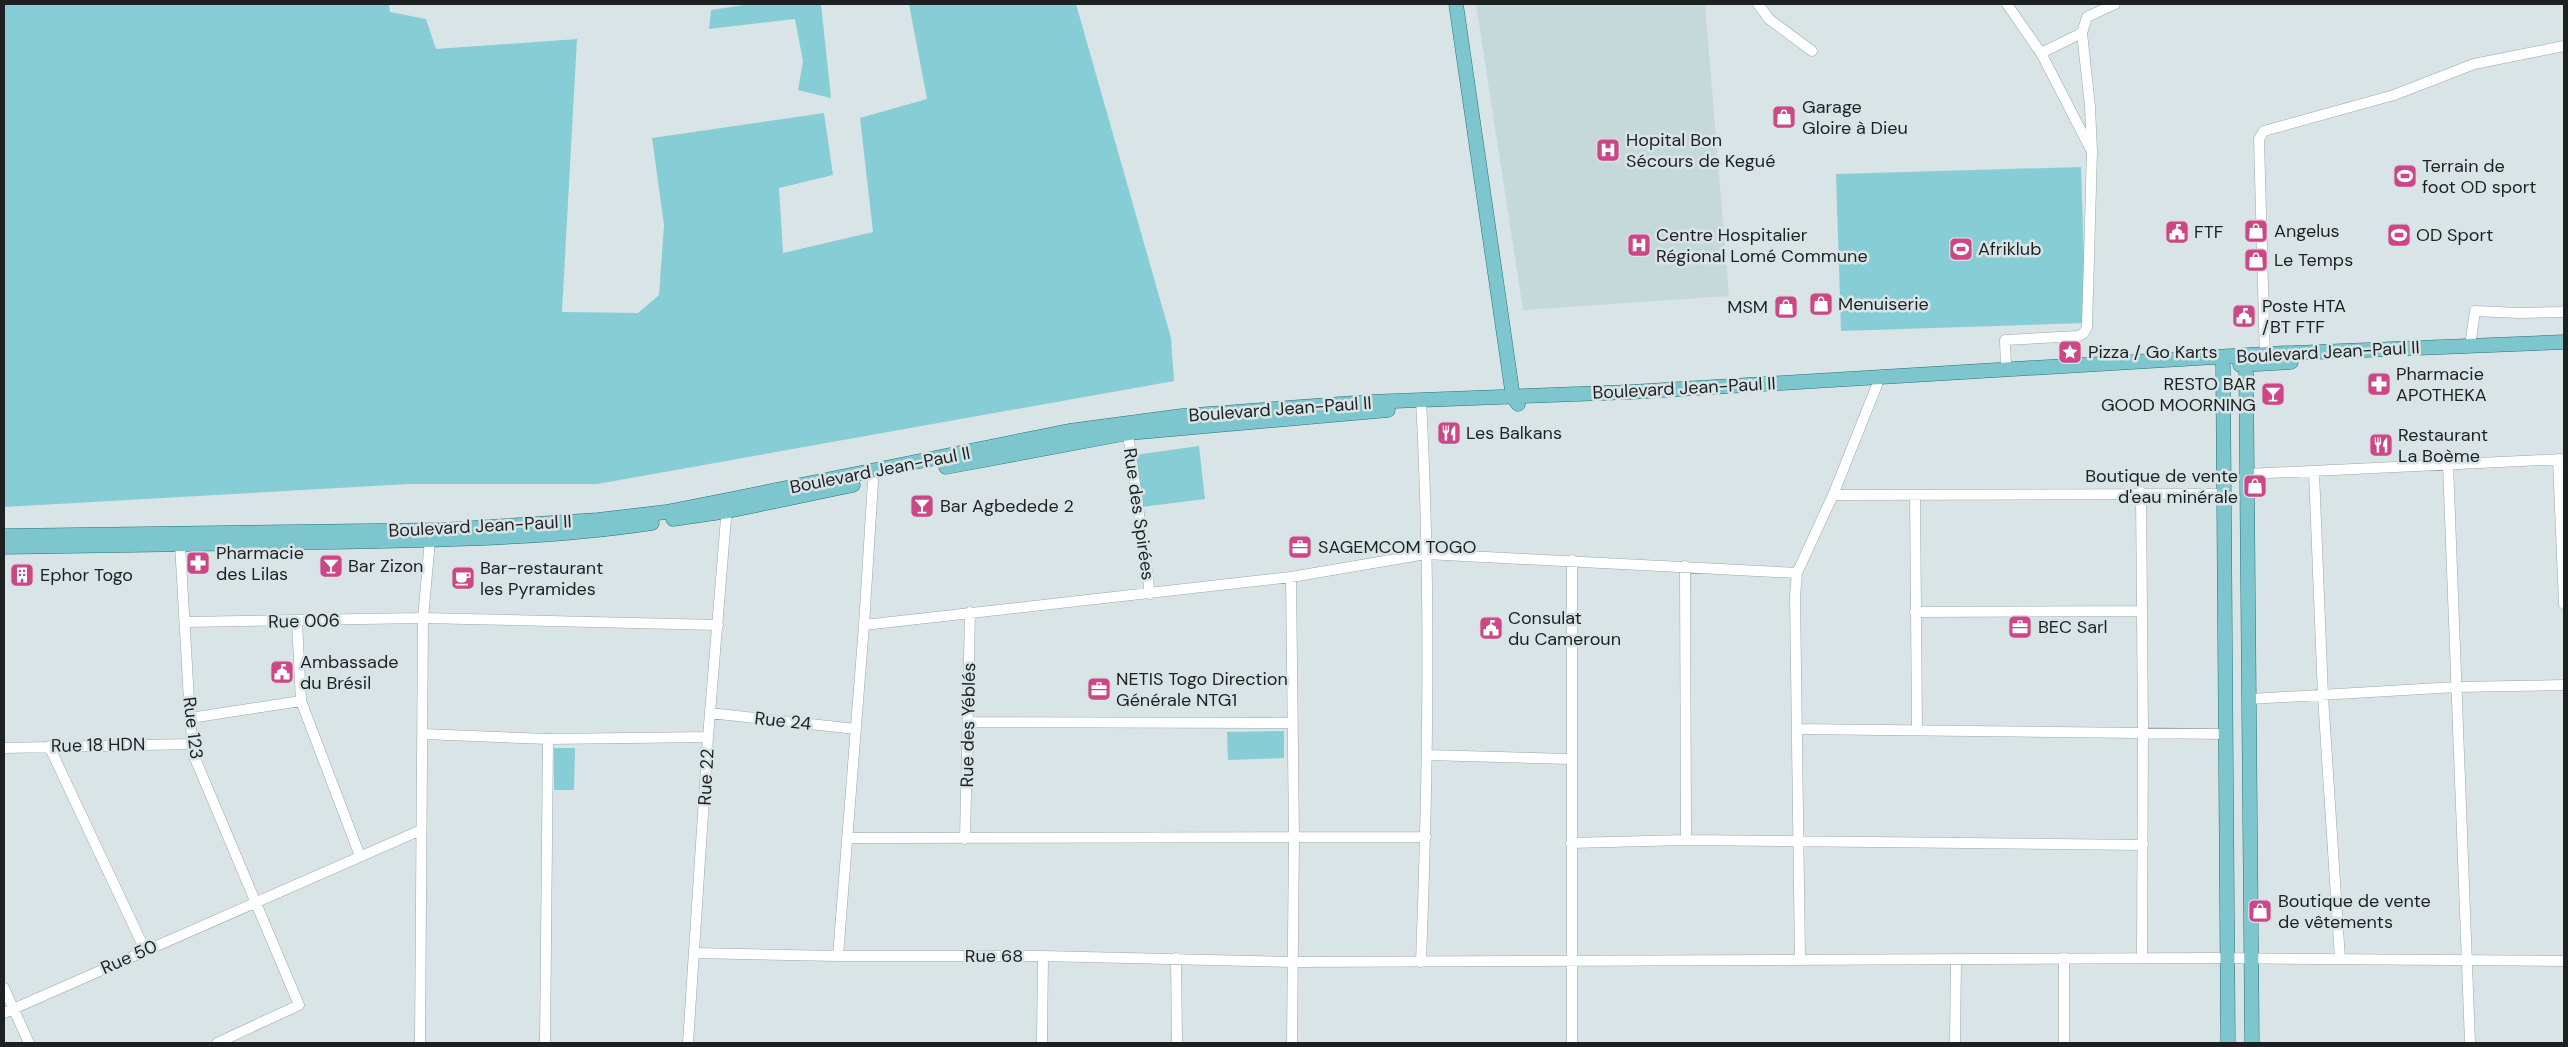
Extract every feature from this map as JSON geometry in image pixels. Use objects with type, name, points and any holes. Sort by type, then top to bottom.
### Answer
[{"type":"main road","points":[[1456,4],[1516,401]]},
{"type":"main road","name":"Boulevard Jean-Paul II","points":[[4,536],[442,530],[598,520],[727,506],[1069,431],[1182,416],[1877,385],[2244,360],[2564,342]]},
{"type":"main road","name":"Boulevard Jean-Paul II","points":[[2265,359],[2564,351]]},
{"type":"main road","points":[[2244,360],[2248,474],[2252,1043]]},
{"type":"main road","points":[[2222,362],[2227,734],[2226,958],[2228,1043]]},
{"type":"main road","name":"Boulevard Jean-Paul II","points":[[1516,401],[2006,369],[2222,362]]},
{"type":"main road","name":"Boulevard Jean-Paul II","points":[[4,546],[430,540],[519,537],[607,529],[1128,433],[1422,404]]},
{"type":"street","points":[[1758,4],[1769,19],[1812,51]]},
{"type":"street","points":[[2007,4],[2041,53],[2092,152]]},
{"type":"street","points":[[2006,369],[2006,340],[2078,336],[2084,333],[2087,328],[2092,152],[2090,106],[2082,33],[2087,17],[2115,4]]},
{"type":"street","points":[[2041,53],[2082,33]]},
{"type":"street","points":[[2265,359],[2260,139],[2264,131],[2394,95],[2474,64],[2564,46]]},
{"type":"street","points":[[2470,346],[2475,311],[2519,313],[2564,312]]},
{"type":"street","points":[[1800,959],[1797,573],[1833,495],[1877,385]]},
{"type":"street","points":[[1421,962],[1427,755],[1426,554],[1422,404]]},
{"type":"street","name":"Rue des Spirées","points":[[1128,433],[1150,594]]},
{"type":"street","points":[[2248,474],[2561,459],[2564,604]]},
{"type":"street","points":[[2448,464],[2470,1043]]},
{"type":"street","points":[[2314,472],[2323,696],[2340,959]]},
{"type":"street","points":[[838,956],[864,625],[873,480]]},
{"type":"street","points":[[1833,495],[2141,492],[2224,494]]},
{"type":"street","points":[[2141,492],[2142,958]]},
{"type":"street","points":[[1915,495],[1917,729]]},
{"type":"street","name":"Rue 22","points":[[688,1043],[708,737],[727,506]]},
{"type":"street","points":[[420,1043],[423,618],[430,540]]},
{"type":"street","name":"Rue 123","points":[[180,544],[192,744],[198,766],[299,1005],[218,1043]]},
{"type":"street","points":[[864,625],[1291,577],[1426,554],[1797,573]]},
{"type":"street","points":[[1572,560],[1572,1043]]},
{"type":"street","points":[[1685,566],[1686,840]]},
{"type":"street","points":[[1291,577],[1294,837],[1292,1043]]},
{"type":"street","points":[[1915,612],[2142,611]]},
{"type":"street","name":"Rue des Yéblés","points":[[965,839],[970,612]]},
{"type":"street","name":"Rue 006","points":[[185,622],[297,622],[423,618],[718,624]]},
{"type":"street","points":[[297,622],[301,701],[360,856]]},
{"type":"street","points":[[2250,699],[2456,687],[2564,684]]},
{"type":"street","points":[[190,718],[301,701]]},
{"type":"street","name":"Rue 24","points":[[710,714],[856,729]]},
{"type":"street","points":[[969,722],[1293,723]]},
{"type":"street","points":[[1797,729],[2227,734]]},
{"type":"street","points":[[423,734],[548,739],[708,737]]},
{"type":"street","points":[[545,1043],[548,739]]},
{"type":"street","name":"Rue 18 HDN","points":[[4,748],[192,744]]},
{"type":"street","points":[[49,746],[145,950]]},
{"type":"street","points":[[1427,755],[1571,759]]},
{"type":"street","name":"Rue 50","points":[[9,1011],[255,901],[421,830]]},
{"type":"street","points":[[847,838],[1426,837]]},
{"type":"street","points":[[1571,843],[1686,840],[2143,845]]},
{"type":"street","name":"Rue 68","points":[[695,953],[838,956],[1176,958],[1292,962],[1571,959],[2064,958],[2564,961]]},
{"type":"street","points":[[1042,1043],[1043,956]]},
{"type":"street","points":[[1176,958],[1177,1043]]},
{"type":"street","points":[[2064,958],[2064,1043]]},
{"type":"street","points":[[1955,1043],[1956,959]]},
{"type":"street","points":[[4,988],[9,1011],[29,1043]]},
{"type":"shaded area","points":[[4,4],[389,4],[390,12],[426,19],[436,49],[577,39],[562,312],[638,313],[659,295],[664,225],[652,138],[824,113],[833,175],[779,188],[783,253],[873,232],[860,118],[927,99],[909,4],[1076,4],[1171,338],[1174,381],[597,484],[409,484],[4,507]]},
{"type":"shaded area","points":[[751,4],[821,4],[831,98],[798,90],[803,61],[795,19],[709,29],[711,10]]},
{"type":"shaded area","name":"Hopital Bon Sécours de Kegué","points":[[1476,4],[1705,4],[1729,296],[1523,310]]},
{"type":"shaded area","name":"Afriklub","points":[[2081,167],[2086,323],[1841,331],[1836,174]]},
{"type":"shaded area","points":[[1199,446],[1205,499],[1142,507],[1135,455]]},
{"type":"shaded area","points":[[1284,731],[1284,758],[1228,760],[1227,732]]},
{"type":"shaded area","points":[[554,748],[575,748],[574,790],[554,790]]},
{"type":"place","name":"Garage Gloire à Dieu","points":[[1784,117]]},
{"type":"place","name":"Hopital Bon Sécours de Kegué","points":[[1608,150]]},
{"type":"place","name":"Terrain de foot OD sport","points":[[2405,176]]},
{"type":"place","name":"Angelus","points":[[2256,231]]},
{"type":"place","name":"FTF","points":[[2177,232]]},
{"type":"place","name":"OD Sport","points":[[2399,235]]},
{"type":"place","name":"Centre Hospitalier Régional Lomé Commune","points":[[1639,245]]},
{"type":"place","name":"Afriklub","points":[[1961,249]]},
{"type":"place","name":"Le Temps","points":[[2256,260]]},
{"type":"place","name":"Menuiserie","points":[[1821,304]]},
{"type":"place","name":"MSM","points":[[1786,307]]},
{"type":"place","name":"Poste HTA /BT FTF","points":[[2244,316]]},
{"type":"place","name":"Pizza / Go Karts","points":[[2070,352]]},
{"type":"place","name":"Pharmacie APOTHEKA","points":[[2379,384]]},
{"type":"place","name":"RESTO BAR GOOD MOORNING","points":[[2273,394]]},
{"type":"place","name":"Les Balkans","points":[[1449,433]]},
{"type":"place","name":"Restaurant La Boème","points":[[2381,445]]},
{"type":"place","name":"Boutique de vente d'eau minérale","points":[[2255,486]]},
{"type":"place","name":"Bar Agbedede 2","points":[[922,506]]},
{"type":"place","name":"SAGEMCOM TOGO","points":[[1300,547]]},
{"type":"place","name":"Pharmacie des Lilas","points":[[198,563]]},
{"type":"place","name":"Bar Zizon","points":[[331,566]]},
{"type":"place","name":"Ephor Togo","points":[[22,575]]},
{"type":"place","name":"Bar-restaurant les Pyramides","points":[[463,578]]},
{"type":"place","name":"BEC Sarl","points":[[2020,627]]},
{"type":"place","name":"Consulat du Cameroun","points":[[1491,628]]},
{"type":"place","name":"Ambassade du Brésil","points":[[282,672]]},
{"type":"place","name":"NETIS Togo Direction Générale NTG1","points":[[1099,689]]},
{"type":"place","name":"Boutique de vente de vêtements","points":[[2260,911]]}]
